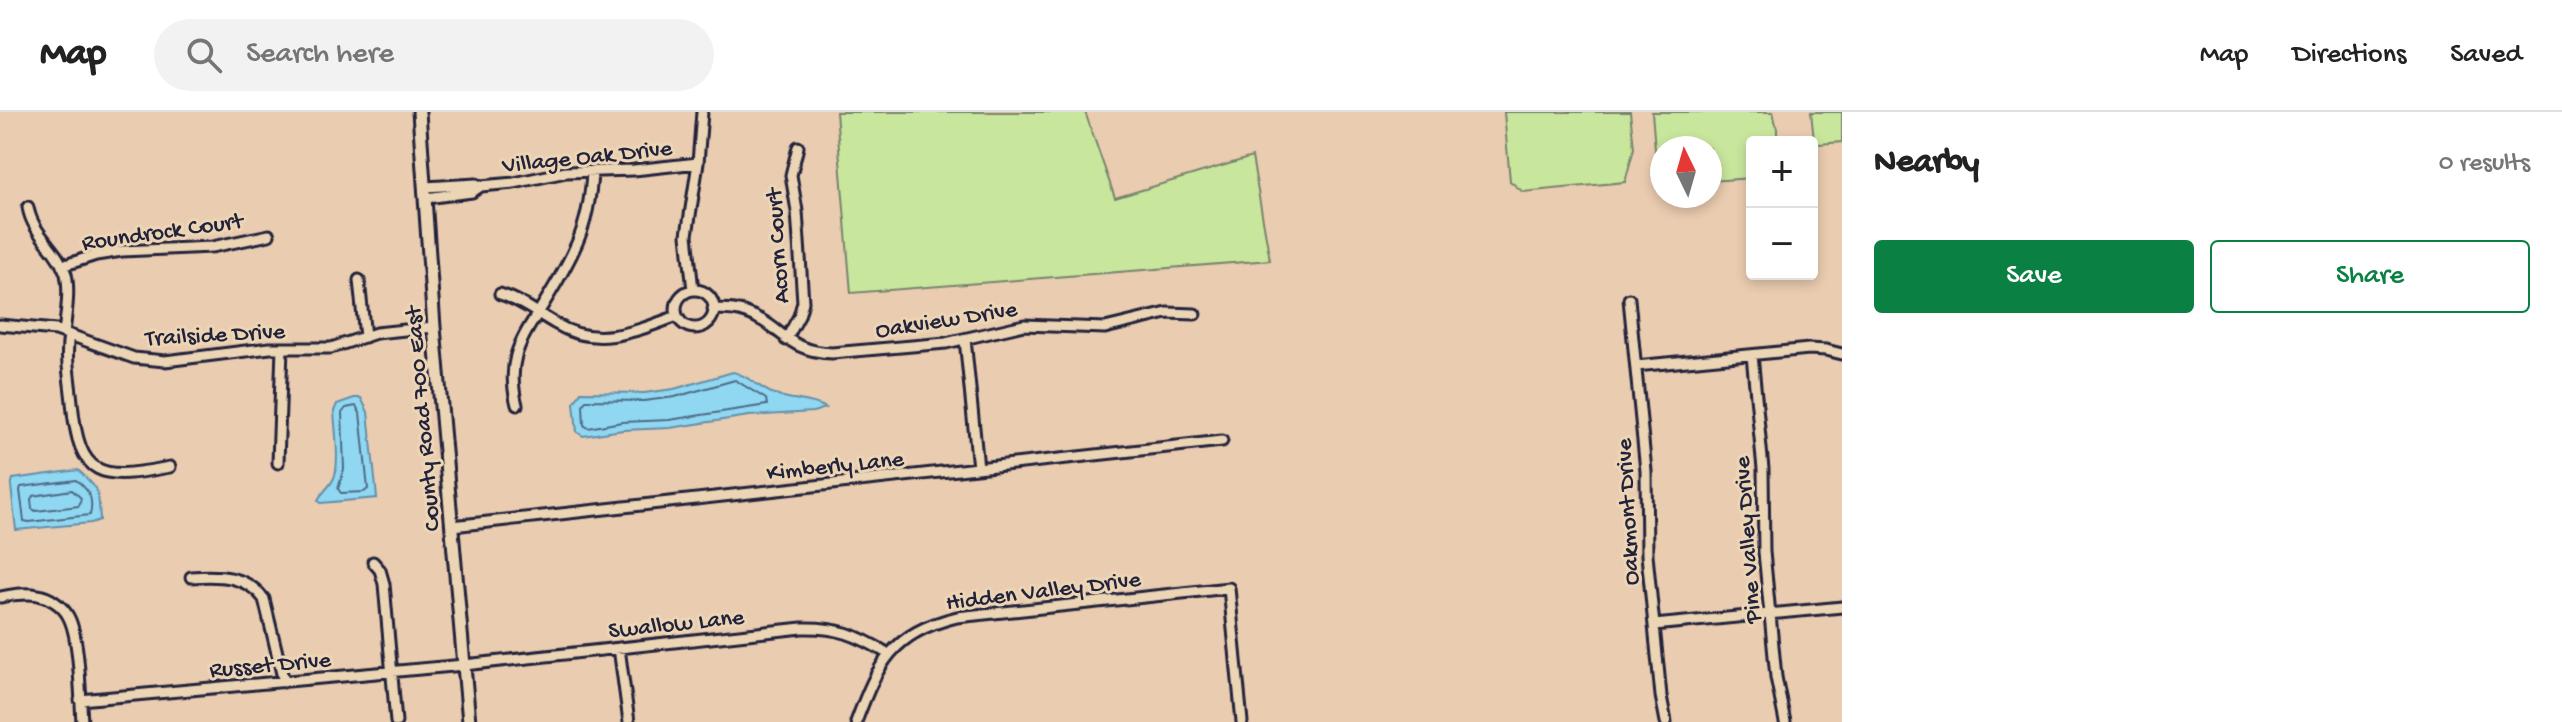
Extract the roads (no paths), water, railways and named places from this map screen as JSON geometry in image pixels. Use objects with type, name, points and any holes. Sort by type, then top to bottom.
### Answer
[{"type":"main road","name":"County Road 700 East","points":[[419,112],[434,327],[469,722]]},
{"type":"street","points":[[693,290],[687,235],[702,112]]},
{"type":"street","name":"Acorn Court","points":[[786,340],[803,302],[797,211],[791,175],[798,147]]},
{"type":"street","name":"Village Oak Drive","points":[[425,192],[476,184],[514,183],[566,172],[634,170],[698,163]]},
{"type":"street","points":[[517,405],[513,365],[524,333],[564,269],[582,230],[590,198],[592,171]]},
{"type":"street","points":[[28,207],[33,224],[66,275],[67,352],[75,435],[86,459],[95,466],[118,474],[170,467]]},
{"type":"street","name":"Roundrock Court","points":[[62,266],[96,255],[122,251],[212,247],[269,235]]},
{"type":"street","points":[[359,280],[365,337]]},
{"type":"street","points":[[693,290],[710,297],[713,309],[709,321],[698,327],[686,325],[677,316],[676,305],[687,291],[693,290]]},
{"type":"street","points":[[500,294],[509,296],[568,331],[592,337],[621,335],[677,316]]},
{"type":"street","name":"Oakmont Drive","points":[[1629,299],[1646,471],[1647,555],[1666,722]]},
{"type":"street","name":"Oakview Drive","points":[[713,309],[747,313],[786,340],[813,352],[832,353],[930,345],[1024,325],[1105,328],[1167,313],[1195,314]]},
{"type":"street","name":"Trailside Drive","points":[[0,325],[45,328],[134,358],[149,360],[282,348],[331,348],[376,333],[434,327]]},
{"type":"street","points":[[965,339],[978,468]]},
{"type":"street","points":[[278,463],[282,348]]},
{"type":"street","points":[[1636,366],[1809,349],[1842,354]]},
{"type":"street","name":"Pine Valley Drive","points":[[1752,355],[1763,469],[1764,552],[1776,677],[1785,722]]},
{"type":"street","name":"Kimberly Lane","points":[[452,526],[1222,441]]},
{"type":"street","points":[[373,562],[380,570],[384,584],[396,722]]},
{"type":"street","points":[[191,577],[235,578],[257,589],[264,599],[284,682]]},
{"type":"street","name":"Hidden Valley Drive","points":[[887,653],[935,623],[957,617],[1229,588],[1242,722]]},
{"type":"street","points":[[0,597],[42,595],[65,611],[73,630],[82,722]]},
{"type":"street","points":[[1654,625],[1842,607]]},
{"type":"street","name":"Swallow Lane","points":[[464,665],[816,628],[859,637],[887,653]]},
{"type":"street","points":[[619,648],[629,722]]},
{"type":"street","points":[[856,722],[872,679],[887,653]]},
{"type":"street","name":"Russet Drive","points":[[80,700],[464,665]]},
{"type":"water","points":[[733,372],[774,394],[826,408],[670,428],[583,436],[577,432],[574,403],[581,392],[644,393],[674,389]]},
{"type":"water","points":[[361,398],[368,412],[377,498],[321,503],[318,500],[336,472],[334,411],[337,404]]},
{"type":"water","points":[[78,470],[97,492],[100,520],[16,530],[11,486],[13,479]]}]
